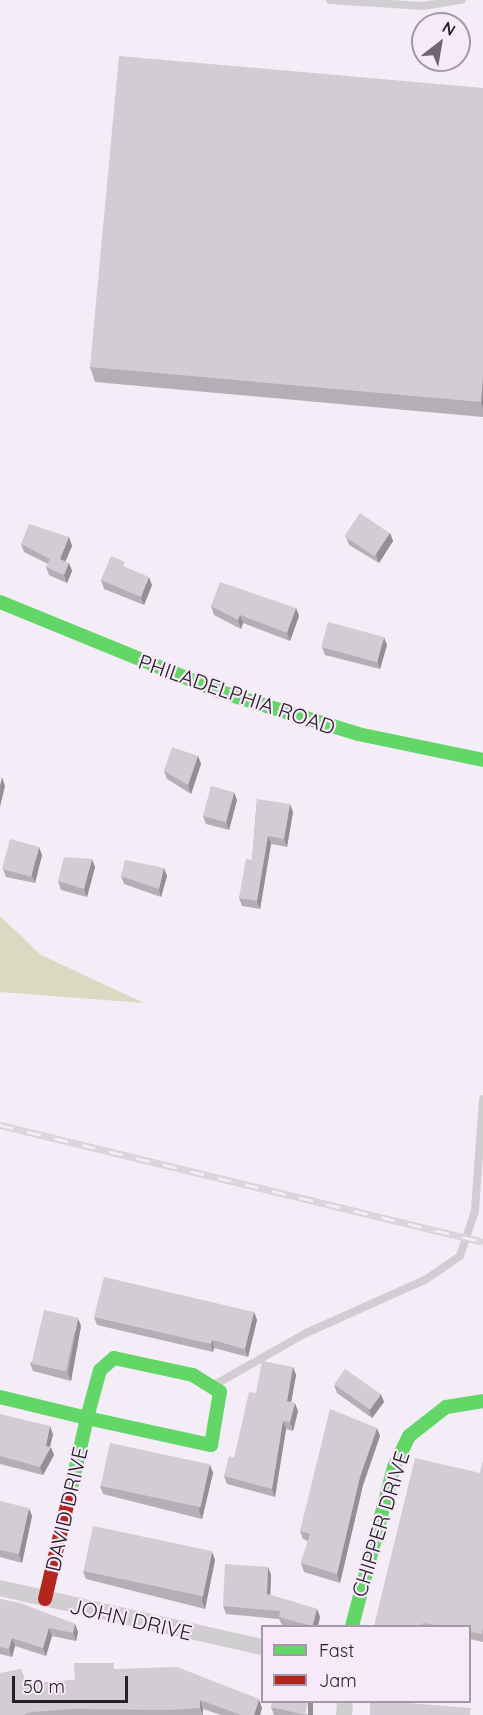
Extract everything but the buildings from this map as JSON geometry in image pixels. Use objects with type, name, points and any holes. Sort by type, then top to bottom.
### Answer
[{"type":"street","name":"PHILADELPHIA ROAD","points":[[0,602],[231,695],[358,734],[483,760]]},
{"type":"street","name":"DAVID DRIVE","points":[[45,1599],[87,1418],[100,1370],[114,1358],[214,1385],[222,1401],[211,1445],[87,1418]]},
{"type":"street","points":[[0,1397],[87,1418]]},
{"type":"street","name":"CHIPPER DRIVE","points":[[351,1625],[394,1467],[409,1436],[446,1407],[483,1401]]},
{"type":"street","name":"JOHN DRIVE","points":[[0,1588],[261,1647]]},
{"type":"lane","points":[[330,0],[423,6],[462,0]]},
{"type":"lane","points":[[214,1385],[304,1334],[447,1267],[470,1239],[483,1099]]},
{"type":"green space","points":[[0,916],[41,955],[144,1003],[0,992]]},
{"type":"railway","points":[[0,1125],[483,1242]]},
{"type":"traffic: fast","points":[[0,602],[221,692],[358,734],[483,760]]},
{"type":"traffic: fast","points":[[0,1397],[87,1418],[211,1445],[220,1392],[193,1375],[114,1358],[100,1370],[87,1418],[69,1497]]},
{"type":"traffic: fast","points":[[352,1625],[394,1467],[409,1436],[446,1407],[483,1401]]},
{"type":"traffic: jam","points":[[45,1599],[69,1497]]}]
